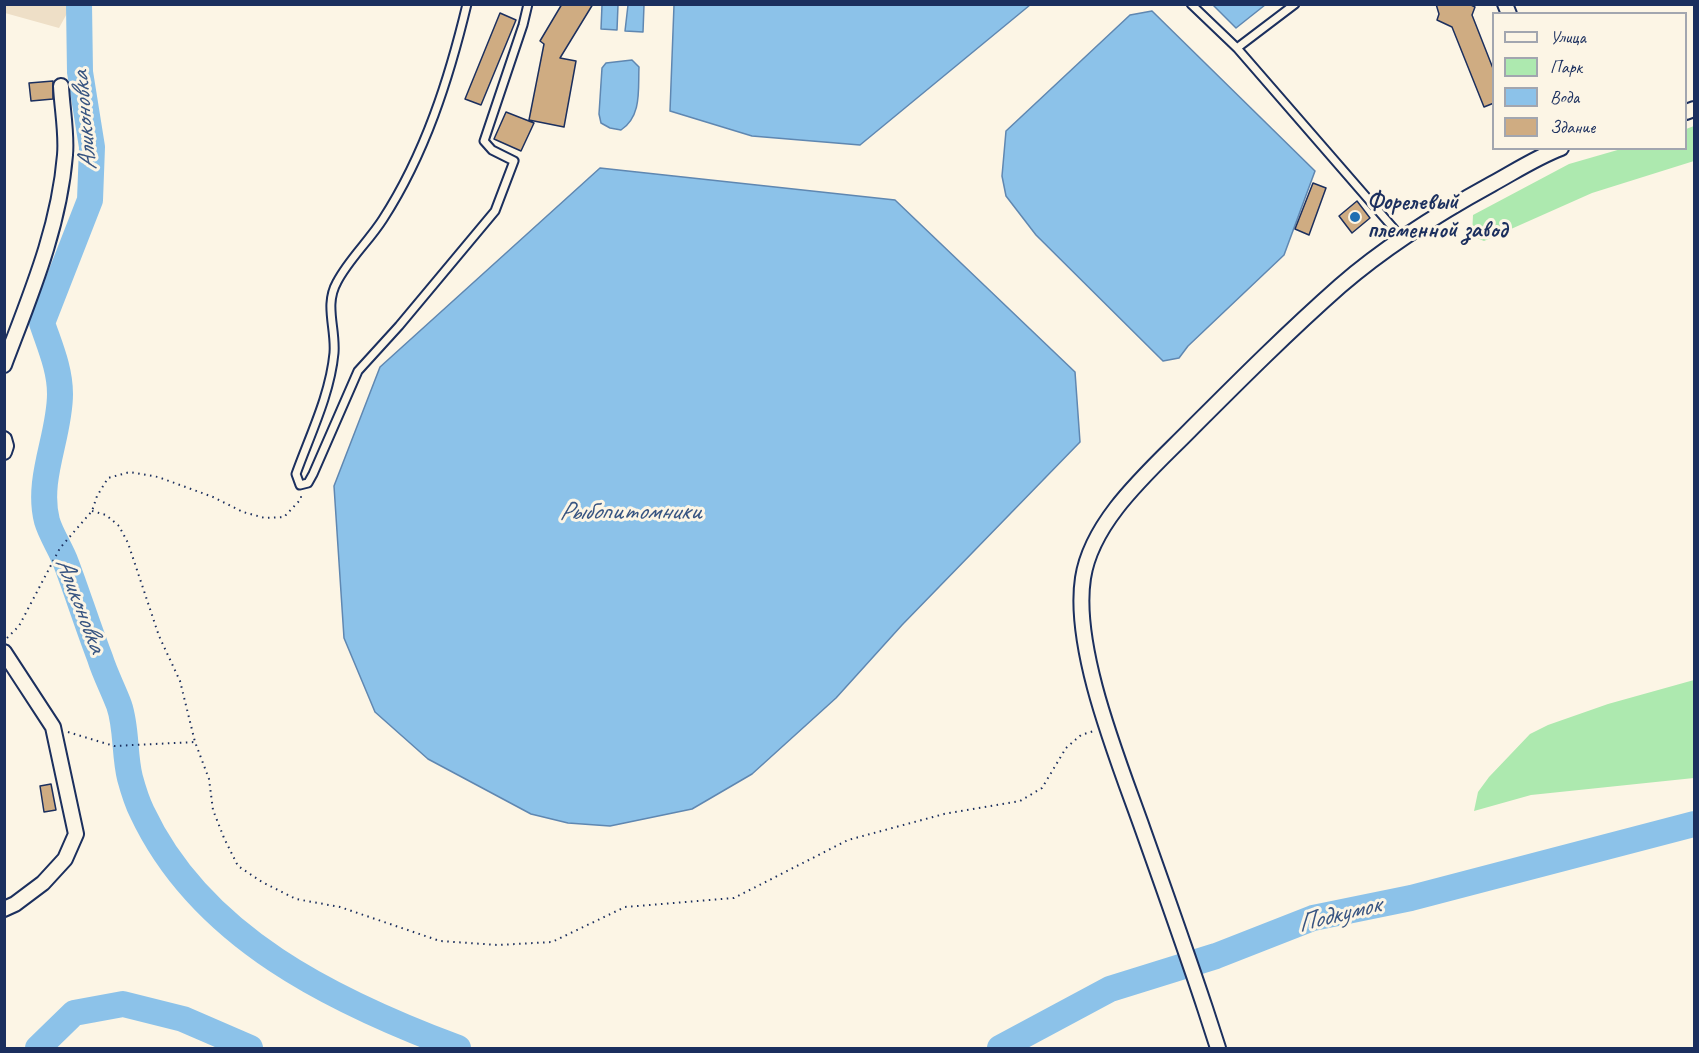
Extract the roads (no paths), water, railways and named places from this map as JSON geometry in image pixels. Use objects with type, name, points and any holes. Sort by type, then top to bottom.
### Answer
[{"type":"street","points":[[4,365],[43,264],[61,187],[65,152],[61,86]]},
{"type":"street","points":[[1218,1048],[1107,726],[1089,662],[1082,618],[1083,578],[1097,536],[1128,494],[1246,374],[1341,285],[1402,238],[1471,195],[1556,150]]},
{"type":"street","points":[[4,439],[6,446],[4,452]]},
{"type":"street","points":[[4,652],[53,727],[76,834],[65,860],[43,883],[15,904],[4,909]]},
{"type":"lane","points":[[467,4],[451,69],[414,165],[382,220],[337,282],[329,305],[334,352],[325,396],[296,474],[300,485],[308,483],[313,474],[358,371],[399,326],[495,211],[514,161],[492,150],[484,141],[528,4]]},
{"type":"lane","points":[[1191,4],[1237,48],[1402,238]]},
{"type":"lane","points":[[1237,48],[1294,4]]},
{"type":"water","points":[[674,4],[1030,5],[860,145],[752,136],[670,111]]},
{"type":"water","points":[[602,5],[618,5],[617,30],[601,29]]},
{"type":"water","points":[[628,5],[644,5],[643,32],[625,31]]},
{"type":"water","points":[[1213,5],[1265,5],[1236,28]]},
{"type":"water","points":[[1152,11],[1315,171],[1284,255],[1188,346],[1179,358],[1163,361],[1036,235],[1006,196],[1002,176],[1006,131],[1130,15]]},
{"type":"water","points":[[632,60],[639,67],[636,110],[628,124],[621,130],[610,128],[601,123],[599,114],[602,68],[606,63]]},
{"type":"water","name":"Рыбопитомники","points":[[600,168],[895,200],[1075,372],[1080,442],[902,625],[836,698],[752,774],[692,809],[610,826],[568,823],[531,814],[428,759],[375,712],[344,638],[334,486],[380,367]]},
{"type":"waterway","name":"Аликоновка","points":[[79,4],[80,72],[92,147],[90,200],[42,323],[60,385],[59,410],[46,473],[44,505],[47,521],[66,563],[119,705],[128,769],[137,800],[167,856],[199,896],[235,930],[276,960],[320,986],[365,1009],[458,1048]]},
{"type":"waterway","name":"Подкумок","points":[[1000,1048],[1110,989],[1216,956],[1313,918],[1411,898],[1694,824]]},
{"type":"waterway","name":"Подкумок","points":[[38,1048],[74,1013],[123,1004],[183,1019],[250,1048]]},
{"type":"place","name":"Форелевый племенной завод","points":[[1355,217]]}]
